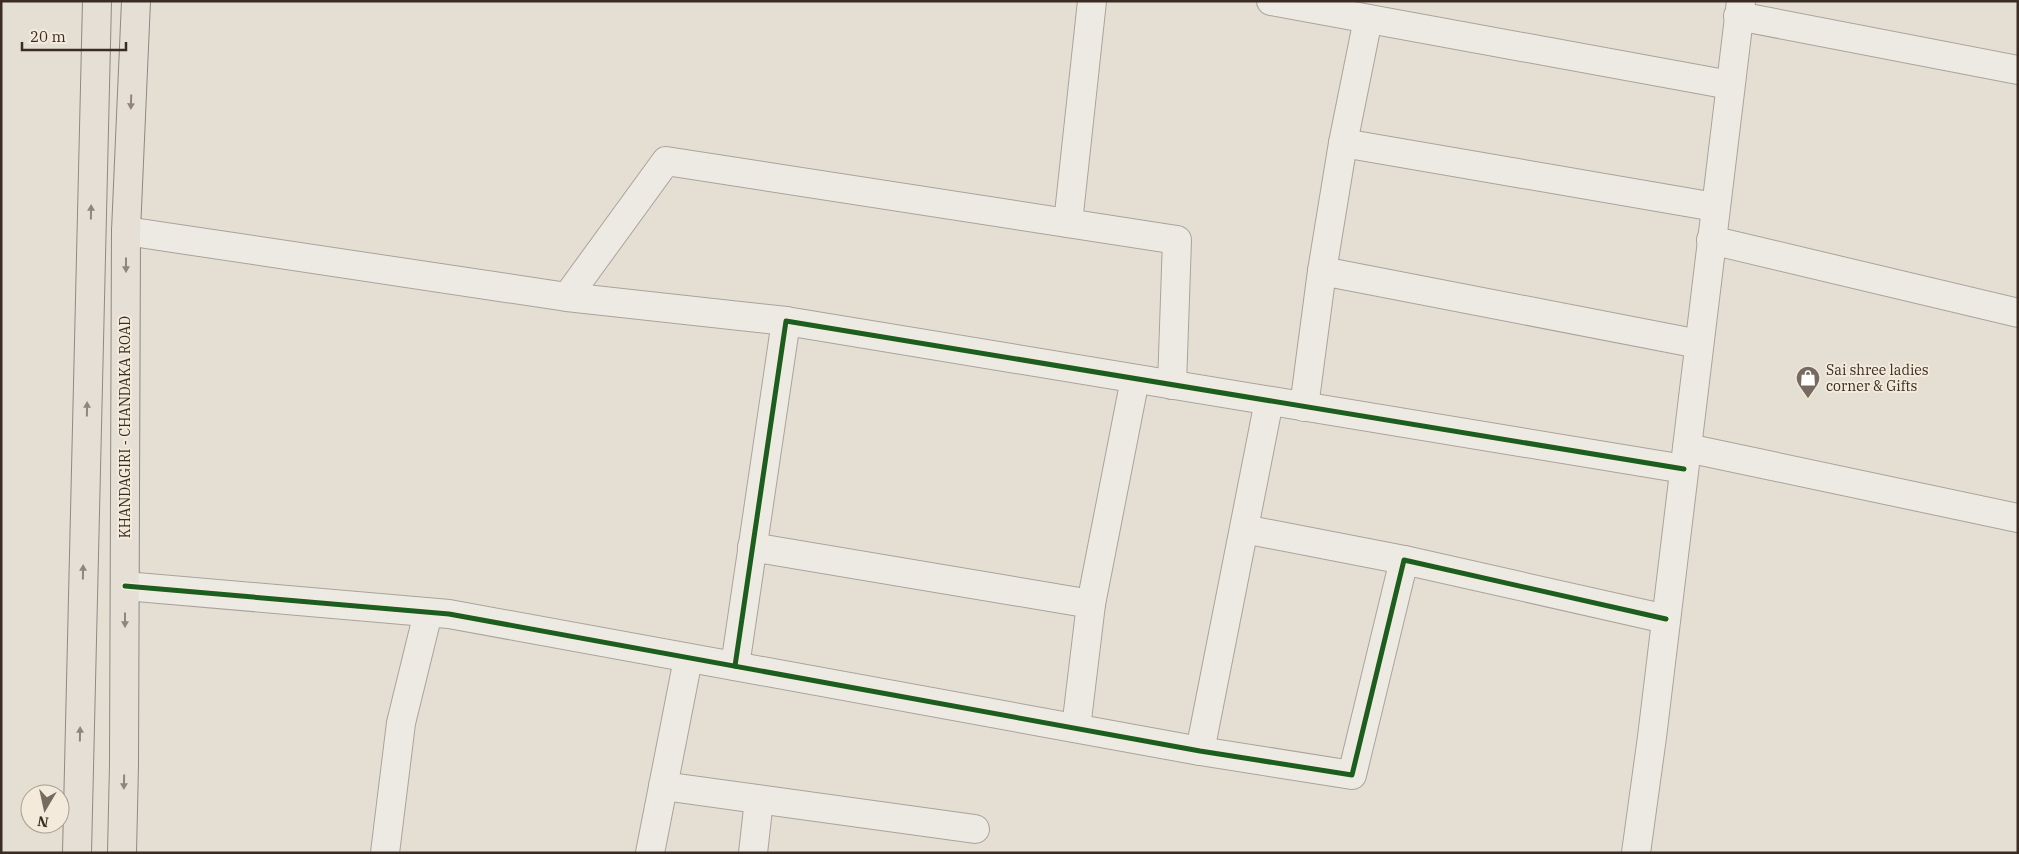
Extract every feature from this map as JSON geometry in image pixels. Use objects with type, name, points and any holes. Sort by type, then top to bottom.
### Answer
[{"type":"main road","points":[[77,853],[97,1]]},
{"type":"main road","name":"KHANDAGIRI - CHANDAKA ROAD","points":[[122,853],[126,231],[136,1]]},
{"type":"main road","points":[[95,61],[133,60]]},
{"type":"street","points":[[1068,223],[1092,1]]},
{"type":"street","points":[[1271,1],[1730,85]]},
{"type":"street","points":[[1636,853],[1740,9],[2018,70]]},
{"type":"street","points":[[1304,406],[1322,271],[1343,143],[1368,19]]},
{"type":"street","points":[[1343,143],[1715,208]]},
{"type":"street","points":[[567,297],[666,161],[1177,240],[1172,384]]},
{"type":"street","points":[[126,231],[567,297],[786,321],[1304,406],[1685,458],[2018,518]]},
{"type":"street","points":[[1711,240],[2018,313]]},
{"type":"street","points":[[1322,271],[1698,344]]},
{"type":"street","points":[[734,666],[786,321]]},
{"type":"street","points":[[1076,728],[1091,604],[1135,379]]},
{"type":"street","points":[[1200,751],[1269,400]]},
{"type":"street","points":[[1244,529],[1404,560],[1666,619]]},
{"type":"street","points":[[752,547],[1091,604]]},
{"type":"street","points":[[125,586],[449,614],[1200,751],[1352,775],[1404,560]]},
{"type":"street","points":[[385,853],[400,723],[428,613]]},
{"type":"street","points":[[650,853],[688,659]]},
{"type":"street","points":[[663,786],[975,829]]},
{"type":"street","points":[[753,853],[759,800]]},
{"type":"cycle path","points":[[735,666],[786,321],[1684,469]]},
{"type":"cycle path","points":[[125,586],[449,614],[1200,751],[1352,775],[1404,560],[1666,619]]},
{"type":"place","name":"Sai shree ladies corner & Gifts","points":[[1808,399]]}]
